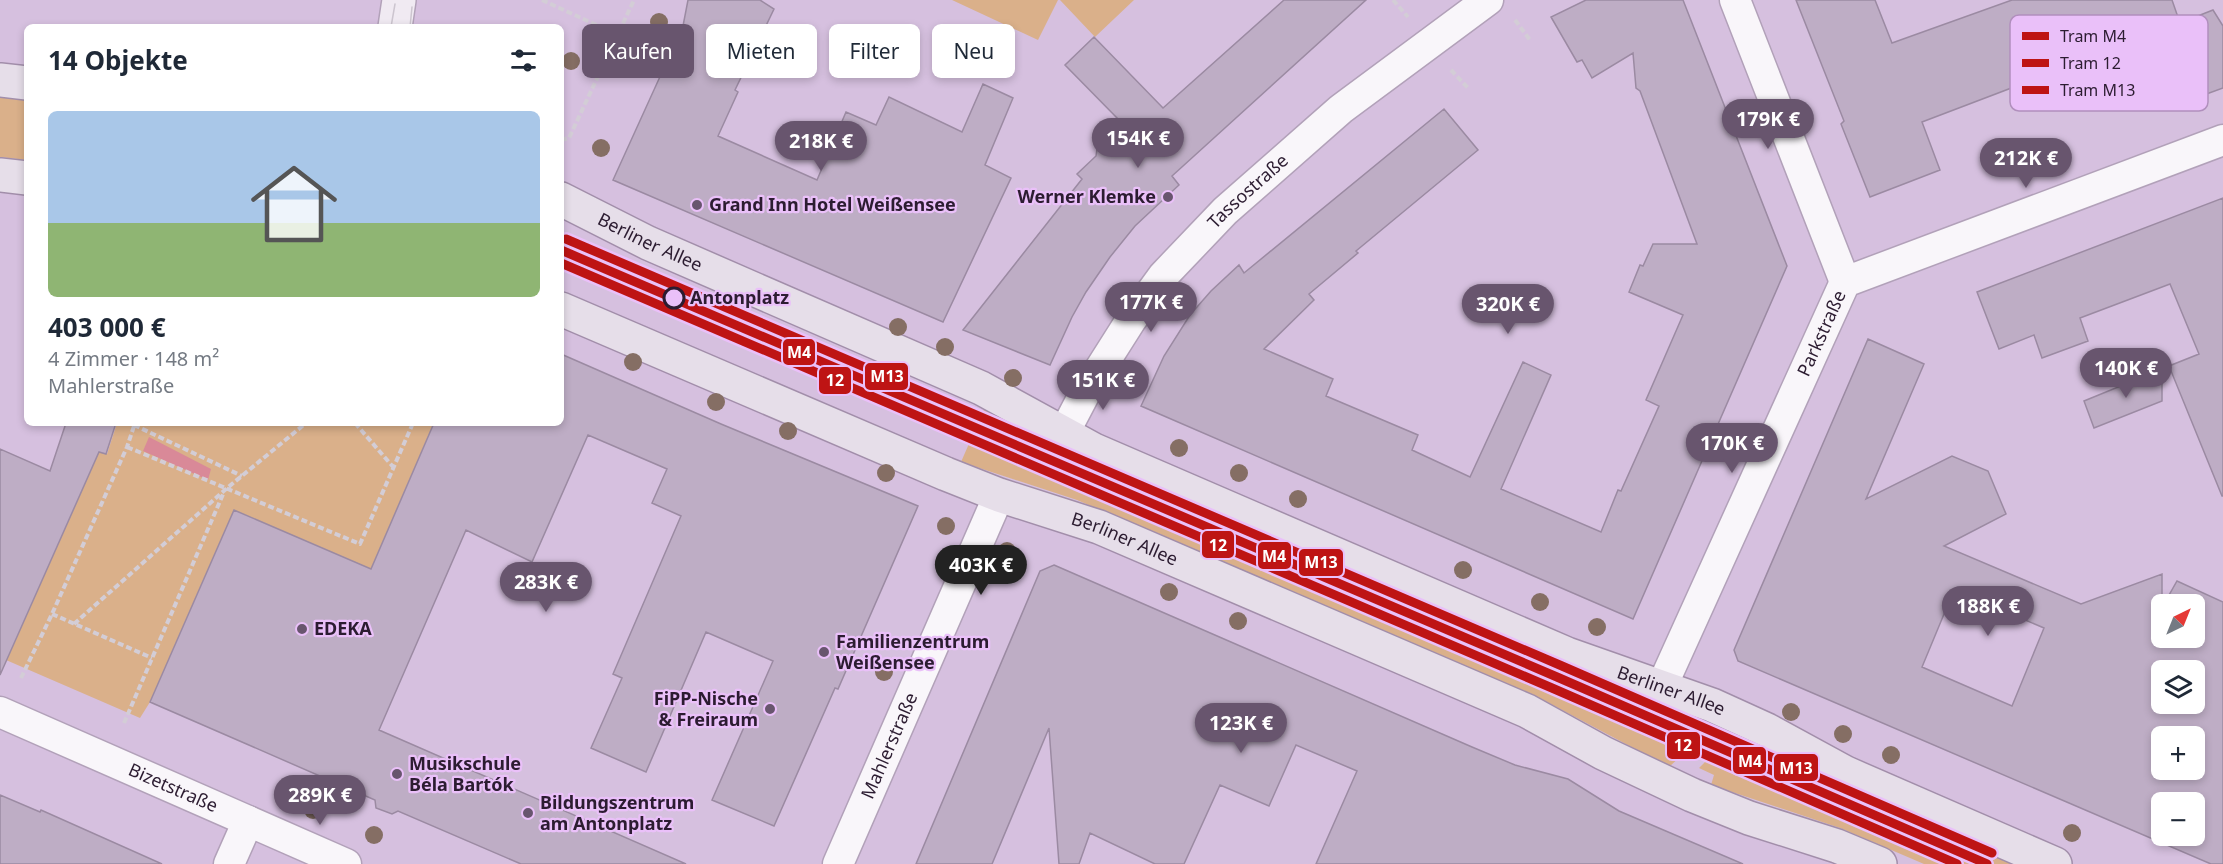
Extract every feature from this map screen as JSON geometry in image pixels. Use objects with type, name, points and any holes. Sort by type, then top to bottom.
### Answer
[{"type":"main road","points":[[0,80],[24,83]]},
{"type":"main road","points":[[0,175],[24,178]]},
{"type":"main road","name":"Berliner Allee","points":[[564,201],[648,243],[981,388],[1094,450],[1567,654],[1712,705],[1767,730],[1846,773],[2055,864]]},
{"type":"main road","name":"Berliner Allee","points":[[564,310],[946,474],[999,495],[1099,527],[1527,711],[1603,753],[1723,808],[1837,846],[1880,864]]},
{"type":"street","points":[[396,24],[399,0]]},
{"type":"street","name":"Tassostraße","points":[[1064,433],[1086,392],[1137,311],[1163,276],[1225,211],[1341,109],[1488,0]]},
{"type":"street","points":[[1735,0],[1845,282]]},
{"type":"street","name":"Parkstraße","points":[[1662,686],[1845,282],[2223,140]]},
{"type":"street","name":"Mahlerstraße","points":[[838,864],[999,495]]},
{"type":"street","name":"Bizetstraße","points":[[0,712],[346,864]]},
{"type":"street","points":[[229,864],[248,821]]},
{"type":"path","points":[[542,0],[594,24]]},
{"type":"path","points":[[621,24],[634,0]]},
{"type":"path","points":[[1393,0],[1408,17]]},
{"type":"path","points":[[1513,17],[1530,40]]},
{"type":"path","points":[[1445,63],[1469,89]]},
{"type":"path","points":[[564,139],[569,138],[596,78]]},
{"type":"path","points":[[21,678],[52,614],[134,426]]},
{"type":"path","points":[[139,426],[242,476]]},
{"type":"path","points":[[74,624],[226,489],[302,426]]},
{"type":"path","points":[[358,426],[394,468]]},
{"type":"path","points":[[127,447],[360,544],[412,426]]},
{"type":"path","points":[[124,723],[226,489]]},
{"type":"path","points":[[52,614],[152,658]]},
{"type":"shaded area","points":[[952,0],[1058,0],[1038,40],[1015,29],[1015,24],[1004,24]]},
{"type":"shaded area","points":[[1060,0],[1134,0],[1095,37]]},
{"type":"shaded area","points":[[0,96],[24,99],[24,160],[0,157]]},
{"type":"shaded area","points":[[985,407],[1692,714],[1688,724],[1707,732],[1669,767],[1545,701],[1077,500],[961,462]]},
{"type":"shaded area","points":[[116,426],[433,426],[371,569],[234,510],[150,702],[140,718],[6,660],[99,452],[107,454]]},
{"type":"shaded area","points":[[149,437],[211,469],[208,480],[143,451]]},
{"type":"shaded area","points":[[1736,731],[1845,790],[2014,864],[1924,864],[1840,828],[1711,785],[1714,775],[1699,768]]},
{"type":"building","points":[[688,0],[760,0],[774,9],[767,24],[706,24],[706,78],[741,78],[735,90],[738,92],[718,136],[817,180],[846,112],[876,125],[889,97],[962,132],[983,84],[1013,98],[985,165],[1011,178],[943,322],[613,180],[659,78],[694,78],[694,24],[683,24]]},
{"type":"building","points":[[1284,0],[1366,0],[1172,176],[1179,185],[1135,226],[1110,257],[1072,317],[1050,365],[963,330],[1082,179],[1077,174],[1096,156],[1099,135],[1118,119],[1065,65],[1094,37],[1163,108]]},
{"type":"building","points":[[1586,0],[1683,0],[1787,266],[1633,619],[1141,406],[1164,356],[1190,315],[1211,291],[1239,265],[1244,273],[1444,109],[1478,150],[1356,251],[1358,253],[1309,294],[1314,300],[1264,349],[1333,379],[1326,396],[1418,435],[1412,450],[1470,477],[1523,362],[1551,375],[1501,489],[1601,532],[1618,490],[1621,491],[1659,406],[1646,400],[1683,315],[1629,292],[1640,265],[1643,266],[1653,244],[1697,244],[1640,91],[1636,88],[1633,53],[1592,78],[1582,60],[1577,62],[1551,17]]},
{"type":"building","points":[[1796,0],[1875,0],[1892,43],[2012,0],[2172,0],[2177,15],[2010,15],[2010,89],[1922,122],[1940,170],[1870,197],[1841,124],[1844,121]]},
{"type":"building","points":[[2213,10],[2223,26],[2223,88],[2208,93],[2208,15],[2200,15]]},
{"type":"building","points":[[2223,198],[2222,496],[2169,366],[2199,354],[2170,284],[2080,318],[2088,341],[2042,358],[2034,335],[1999,349],[1977,292]]},
{"type":"building","points":[[1868,339],[1924,364],[1866,499],[1952,456],[1988,471],[2006,514],[1944,546],[2081,604],[2162,574],[2162,594],[2151,594],[2151,648],[2205,648],[2205,594],[2170,594],[2177,581],[2223,602],[2223,864],[2211,864],[2169,846],[2205,846],[2205,792],[2151,792],[2151,838],[1738,661],[1734,650]],"holes":[[[1954,590],[2044,628],[2012,706],[1922,667]]]},
{"type":"building","points":[[564,355],[918,506],[838,689],[835,688],[774,826],[712,800],[773,661],[706,632],[646,772],[591,748],[622,678],[613,674],[681,516],[652,503],[667,469],[588,435],[532,562],[466,530],[379,730],[686,864],[521,864],[398,811],[392,814],[376,808],[375,800],[150,702],[234,510],[371,569],[433,426],[564,426]]},
{"type":"building","points":[[2162,369],[2162,401],[2094,428],[2084,401]]},
{"type":"building","points":[[65,426],[115,426],[106,454],[99,452],[0,675],[0,449],[50,471]]},
{"type":"building","points":[[1054,565],[1515,765],[1568,779],[1619,811],[1743,864],[1316,864],[1357,771],[1296,745],[1269,806],[1220,785],[1184,864],[1155,864],[1090,833],[1079,864],[1059,864],[1049,728],[992,864],[916,864],[1040,571]]},
{"type":"building","points":[[0,795],[40,812],[41,810],[162,864],[0,864]]},
{"type":"tram line","points":[[392,24],[395,4]]},
{"type":"tram line","points":[[410,24],[412,7]]},
{"type":"tram line","name":"M13","points":[[566,239],[1992,853]]},
{"type":"tram line","name":"M4","points":[[564,251],[1987,864]]},
{"type":"tram line","name":"12","points":[[564,264],[1957,864]]},
{"type":"place","name":"Werner Klemke","points":[[1168,197]]},
{"type":"place","name":"Grand Inn Hotel Weißensee","points":[[697,205]]},
{"type":"place","name":"Antonplatz","points":[[674,298]]},
{"type":"place","name":"EDEKA","points":[[302,629]]},
{"type":"place","name":"Familienzentrum Weißensee","points":[[824,652]]},
{"type":"place","name":"FiPP-Nische & Freiraum","points":[[770,709]]},
{"type":"place","name":"Musikschule Béla Bartók","points":[[397,774]]},
{"type":"place","name":"Bildungszentrum am Antonplatz","points":[[528,813]]}]
